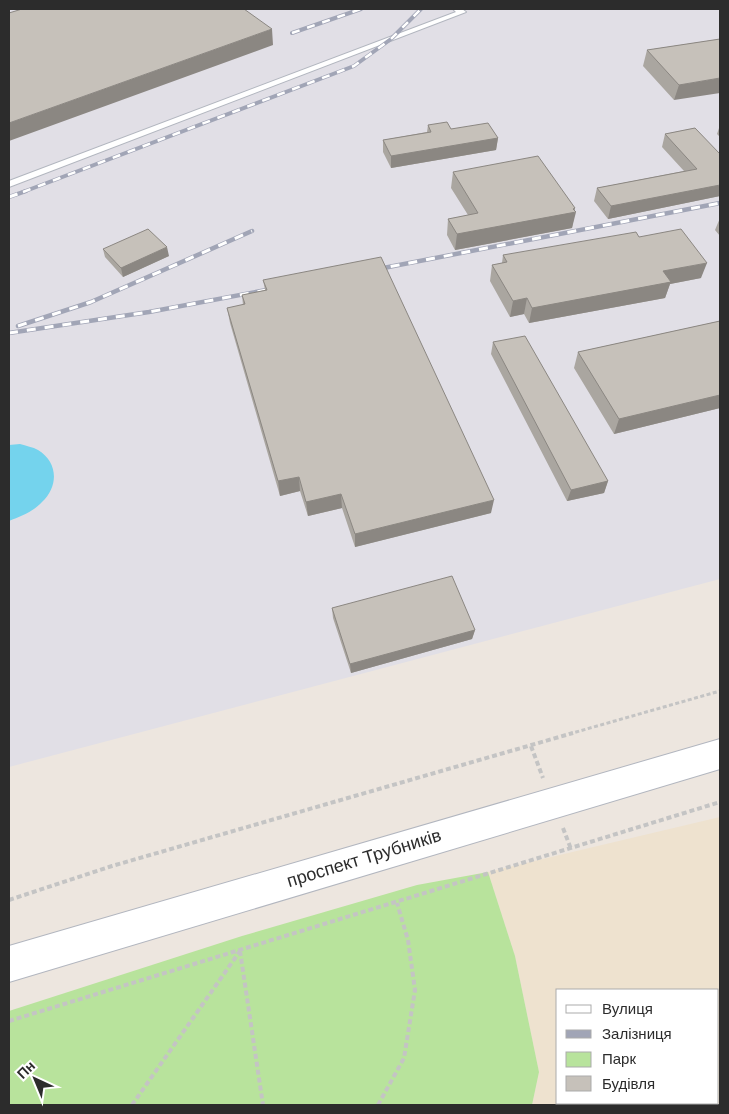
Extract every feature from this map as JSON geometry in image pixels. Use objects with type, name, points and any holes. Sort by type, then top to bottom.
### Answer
[{"type":"main road","name":"проспект Трубників","points":[[9,964],[720,754]]},
{"type":"lane","points":[[9,184],[459,10],[472,9]]},
{"type":"path","points":[[9,900],[112,866],[720,691]]},
{"type":"path","points":[[9,1021],[720,802]]},
{"type":"path","points":[[378,1105],[404,1058],[415,990],[408,940],[397,903]]},
{"type":"path","points":[[132,1105],[240,951]]},
{"type":"path","points":[[240,951],[263,1105]]},
{"type":"shaded area","points":[[9,9],[720,9],[720,579],[9,767]]},
{"type":"shaded area","points":[[720,817],[720,1105],[532,1105],[539,1072],[515,956],[488,872]]},
{"type":"green space","points":[[488,872],[515,956],[539,1072],[532,1105],[9,1105],[9,1011],[242,936],[417,885]]},
{"type":"water","points":[[20,444],[36,449],[45,455],[53,468],[53,482],[48,496],[35,508],[9,521],[9,445]]},
{"type":"building","points":[[22,9],[244,9],[272,29],[9,123],[9,13]]},
{"type":"building","points":[[720,39],[720,78],[679,85],[647,50]]},
{"type":"building","points":[[447,122],[451,129],[488,123],[498,138],[391,156],[383,140],[431,132],[428,125]]},
{"type":"building","points":[[695,128],[720,154],[720,185],[611,206],[597,188],[697,169],[665,134]]},
{"type":"building","points":[[538,156],[576,212],[457,234],[448,219],[478,213],[453,172]]},
{"type":"building","points":[[148,229],[167,247],[121,268],[103,249]]},
{"type":"building","points":[[681,229],[707,263],[663,271],[671,282],[532,308],[527,298],[513,301],[492,265],[507,262],[503,255],[636,232],[639,237]]},
{"type":"building","points":[[381,257],[494,500],[355,534],[341,494],[306,502],[299,477],[278,481],[227,308],[245,304],[242,295],[267,290],[263,280]]},
{"type":"building","points":[[720,321],[720,395],[619,419],[578,352]]},
{"type":"building","points":[[525,336],[608,481],[571,490],[493,342]]},
{"type":"building","points":[[452,576],[475,630],[350,664],[332,608]]},
{"type":"railway","points":[[292,33],[361,9]]},
{"type":"railway","points":[[23,192],[354,66],[391,39],[421,9]]},
{"type":"railway","points":[[9,197],[26,191]]},
{"type":"railway","points":[[373,270],[720,203]]},
{"type":"railway","points":[[18,326],[91,302],[252,231]]},
{"type":"railway","points":[[9,333],[149,312],[277,288]]}]
